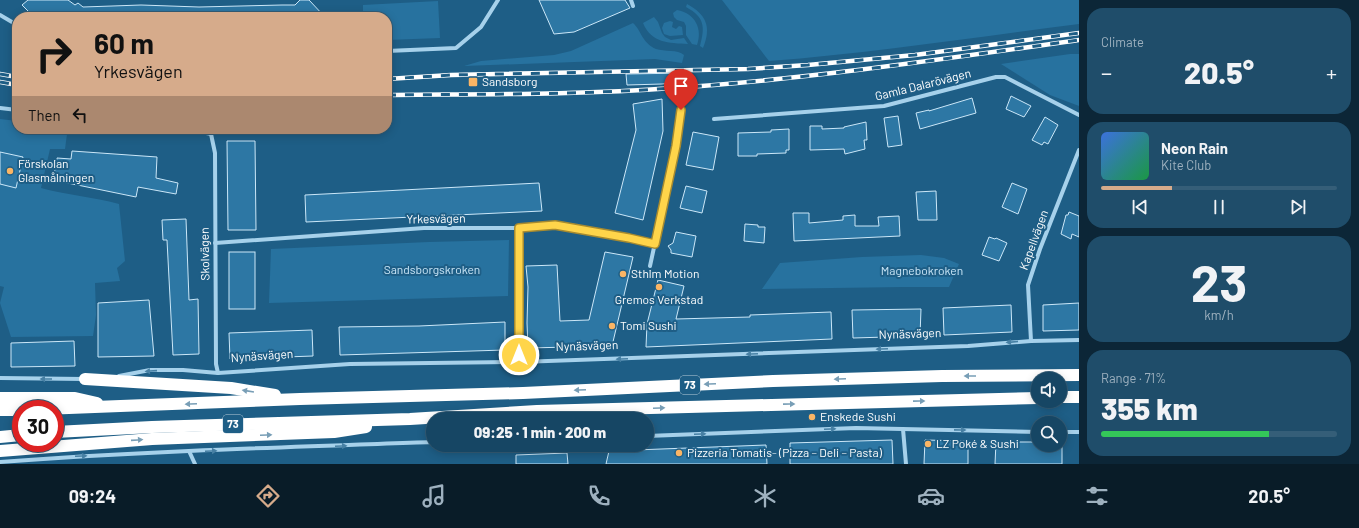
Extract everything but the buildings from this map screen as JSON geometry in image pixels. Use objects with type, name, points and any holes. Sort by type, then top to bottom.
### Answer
[{"type":"highway","name":"73","points":[[64,408],[300,399],[523,393],[648,386],[942,376],[1079,375]]},
{"type":"highway","points":[[85,379],[231,388],[300,399]]},
{"type":"highway","points":[[1067,397],[1079,397]]},
{"type":"highway","points":[[0,398],[75,398],[112,407]]},
{"type":"highway","name":"73","points":[[64,432],[152,427],[410,419],[537,411],[1031,398]]},
{"type":"highway","points":[[0,410],[12,410]]},
{"type":"highway","points":[[0,451],[152,439],[334,432],[410,419]]},
{"type":"highway","points":[[0,434],[12,434]]},
{"type":"highway","points":[[0,437],[12,435]]},
{"type":"street","points":[[392,51],[456,48],[481,27],[498,0]]},
{"type":"street","points":[[631,0],[633,6]]},
{"type":"street","points":[[0,15],[12,21]]},
{"type":"street","name":"Gamla Dalarövägen","points":[[714,119],[884,106],[996,77],[1005,77],[1079,115]]},
{"type":"street","points":[[0,108],[12,109]]},
{"type":"street","points":[[650,266],[676,146],[681,110]]},
{"type":"street","name":"Skolvägen","points":[[211,134],[214,153],[216,364],[218,373]]},
{"type":"street","name":"Kapellvägen","points":[[1031,341],[1028,286],[1040,249],[1079,150]]},
{"type":"street","name":"Yrkesvägen","points":[[215,243],[424,228],[519,228],[555,225],[655,244]]},
{"type":"street","points":[[519,228],[520,362]]},
{"type":"street","name":"Nynäsvägen","points":[[0,378],[85,379],[114,377],[150,370],[183,370],[218,373],[350,364],[520,362],[968,346],[1031,341],[1079,340]]},
{"type":"street","points":[[654,436],[856,428],[1031,432]]},
{"type":"street","points":[[903,429],[906,464]]},
{"type":"street","points":[[1067,432],[1079,432]]},
{"type":"street","points":[[0,462],[57,457],[426,442]]},
{"type":"street","points":[[189,451],[195,464]]},
{"type":"green space","points":[[722,0],[1079,0],[1079,24],[886,49],[769,61]]},
{"type":"green space","points":[[438,1],[440,38],[392,40],[392,12],[363,12],[363,5]]},
{"type":"green space","points":[[687,4],[699,12],[706,22],[707,34],[703,48],[700,46],[703,33],[702,23],[697,15],[686,7]]},
{"type":"green space","points":[[677,10],[689,14],[696,23],[699,33],[697,45],[692,44],[686,35],[686,26],[684,22],[677,20],[674,17],[673,13]]},
{"type":"green space","points":[[654,17],[665,37],[671,40],[684,38],[688,44],[661,41],[651,35],[646,30],[643,23]]},
{"type":"green space","points":[[670,21],[673,22],[672,27],[676,29],[679,26],[682,27],[683,35],[670,36],[664,34],[662,28],[664,23]]},
{"type":"green space","points":[[633,23],[647,43],[651,46],[659,50],[675,51],[684,55],[682,63],[655,59],[464,66],[481,61],[554,55],[571,51]]},
{"type":"green space","points":[[1079,54],[1079,106],[1050,95],[1001,64]]},
{"type":"green space","points":[[0,119],[12,120],[12,134],[67,134],[65,149],[50,149],[41,188],[119,204],[125,261],[117,268],[120,281],[95,283],[96,315],[93,336],[11,337],[0,303],[4,287],[0,286]]},
{"type":"green space","name":"Sandsborgskroken","points":[[509,240],[508,296],[269,303],[271,249]]},
{"type":"green space","name":"Magnebokroken","points":[[921,255],[944,258],[959,264],[949,287],[762,289],[780,263],[862,257]]},
{"type":"railway","points":[[392,79],[451,75],[748,69],[915,55],[1079,33]]},
{"type":"railway","points":[[392,95],[602,92],[724,84],[876,68],[1079,40]]},
{"type":"railway","points":[[0,74],[12,76]]},
{"type":"railway","points":[[0,82],[12,84]]},
{"type":"place","name":"Sandsborg","points":[[473,82]]},
{"type":"place","name":"Förskolan Glasmålningen","points":[[10,171]]},
{"type":"place","name":"Sthlm Motion","points":[[623,274]]},
{"type":"place","name":"Gremos Verkstad","points":[[659,287]]},
{"type":"place","name":"Tomi Sushi","points":[[612,326]]},
{"type":"place","name":"Enskede Sushi","points":[[812,417]]},
{"type":"place","name":"LZ Poké & Sushi","points":[[928,444]]},
{"type":"place","name":"Pizzeria Tomatis- (Pizza – Deli – Pasta)","points":[[679,453]]},
{"type":"route","points":[[519,355],[519,228],[555,225],[655,244],[676,146],[681,110]]}]
